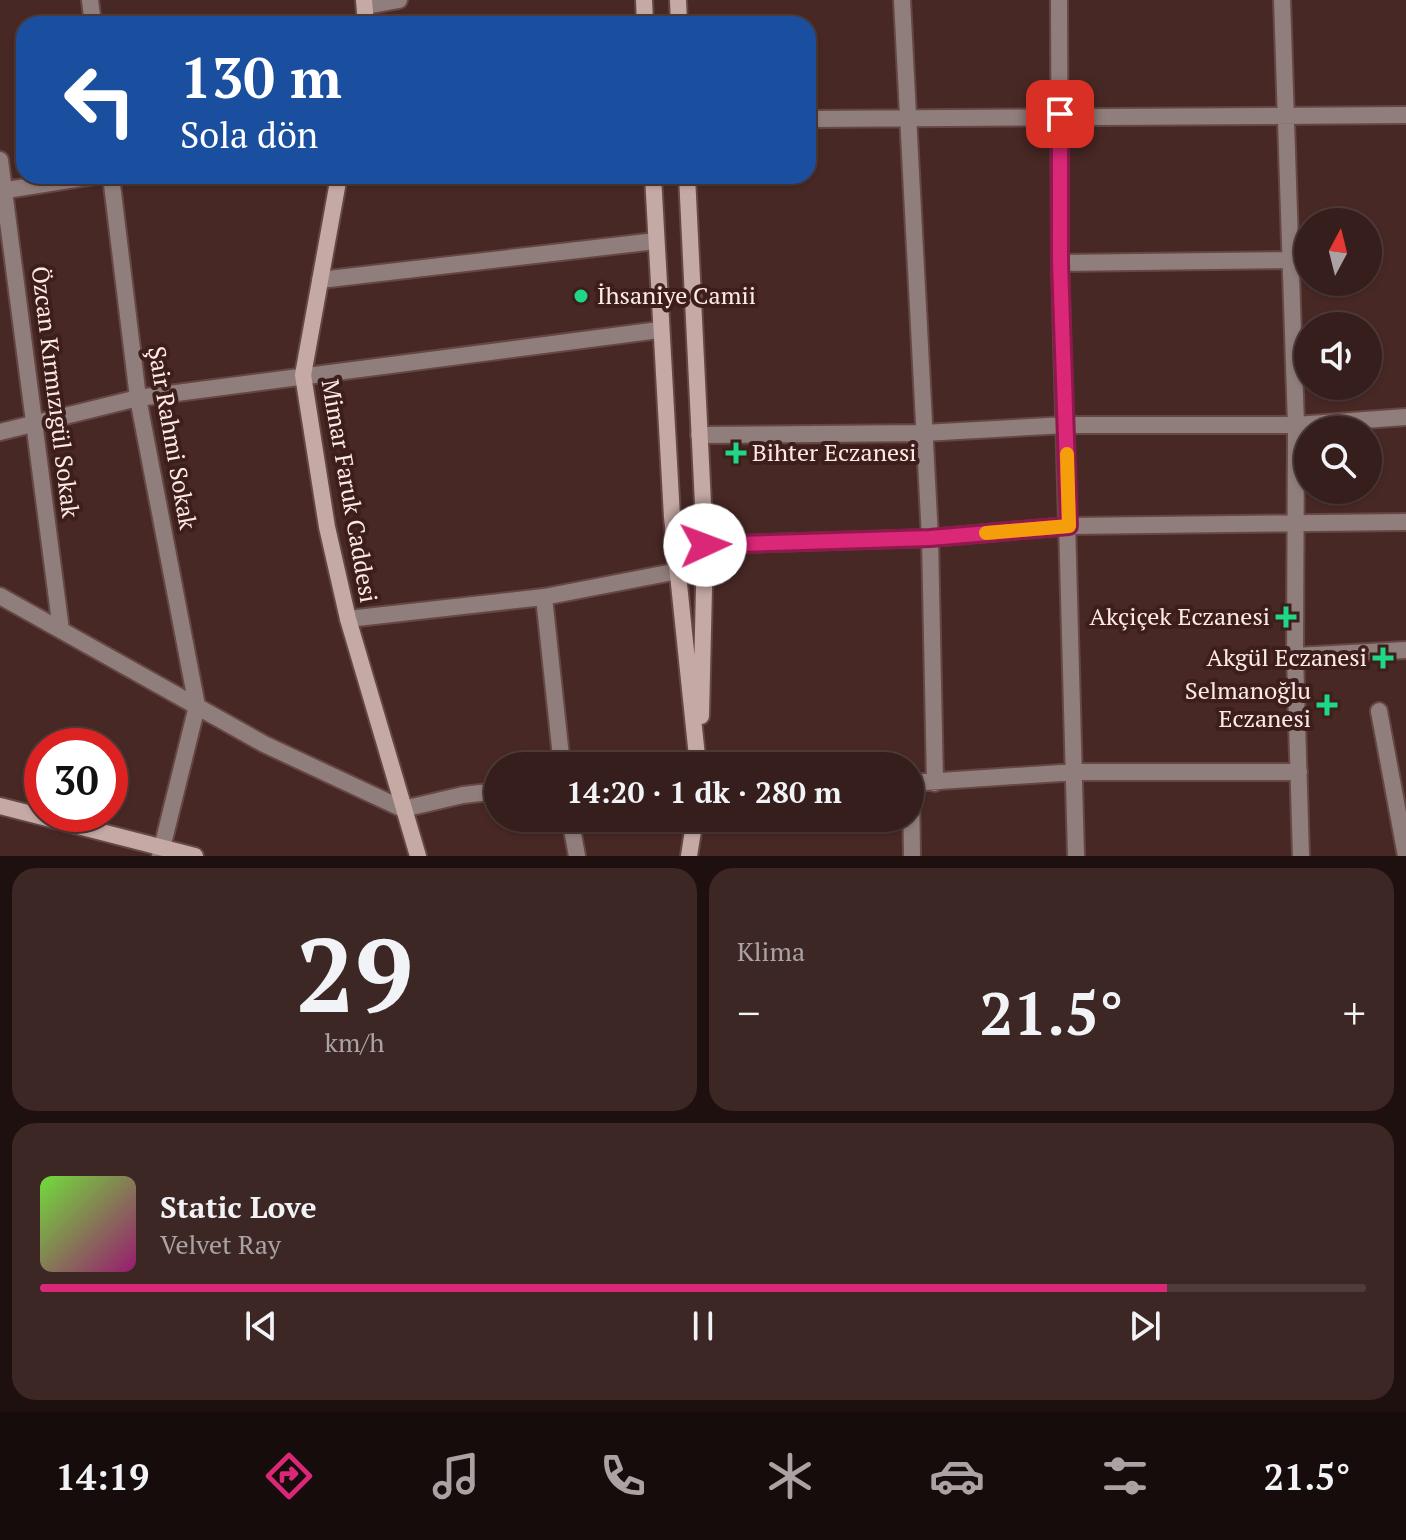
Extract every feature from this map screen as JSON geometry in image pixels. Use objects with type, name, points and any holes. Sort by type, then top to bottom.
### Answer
[{"type":"street","points":[[365,3],[399,0]]},
{"type":"street","points":[[902,0],[930,538],[935,783]]},
{"type":"street","points":[[1059,0],[1060,263],[1076,856]]},
{"type":"street","points":[[1282,0],[1296,416]]},
{"type":"street","points":[[816,119],[1060,114],[1406,115]]},
{"type":"street","name":"Özcan Kırmızıgül Sokak","points":[[0,160],[61,630]]},
{"type":"street","points":[[3,190],[42,184]]},
{"type":"street","name":"Şair Rahmi Sokak","points":[[112,184],[138,398],[197,706]]},
{"type":"street","name":"Mimar Faruk Caddesi","points":[[338,184],[303,375],[327,527],[348,619],[418,856]]},
{"type":"street","points":[[653,184],[659,330],[676,570],[697,752]]},
{"type":"street","points":[[687,184],[705,545],[699,752]]},
{"type":"street","points":[[320,280],[656,241]]},
{"type":"street","points":[[1060,263],[1290,260]]},
{"type":"street","points":[[0,432],[138,398],[659,330]]},
{"type":"street","points":[[1382,419],[1406,417]]},
{"type":"street","points":[[699,435],[923,433],[1066,425],[1294,425]]},
{"type":"street","points":[[1297,504],[1295,656],[1301,856]]},
{"type":"street","points":[[705,545],[930,538],[1069,526],[1406,522]]},
{"type":"street","points":[[348,619],[544,597],[704,566]]},
{"type":"street","points":[[0,596],[264,744],[403,809],[484,793]]},
{"type":"street","points":[[544,597],[561,752]]},
{"type":"street","points":[[1295,656],[1406,650]]},
{"type":"street","points":[[161,852],[197,706]]},
{"type":"street","points":[[1379,711],[1406,856]]},
{"type":"street","points":[[924,783],[1076,772],[1299,772]]},
{"type":"street","points":[[0,806],[161,852],[195,856]]},
{"type":"street","points":[[573,832],[577,856]]},
{"type":"street","points":[[689,856],[693,832]]},
{"type":"street","points":[[911,832],[912,856]]},
{"type":"slow traffic","points":[[986,533],[1069,526],[1067,454]]},
{"type":"place","name":"İhsaniye Camii","points":[[581,296]]},
{"type":"place","name":"Bihter Eczanesi","points":[[736,453]]},
{"type":"place","name":"Akçiçek Eczanesi","points":[[1286,617]]},
{"type":"place","name":"Akgül Eczanesi","points":[[1383,658]]},
{"type":"place","name":"Selmanoğlu Eczanesi","points":[[1327,705]]},
{"type":"route","points":[[705,545],[930,538],[1069,526],[1060,263],[1060,114]]}]
